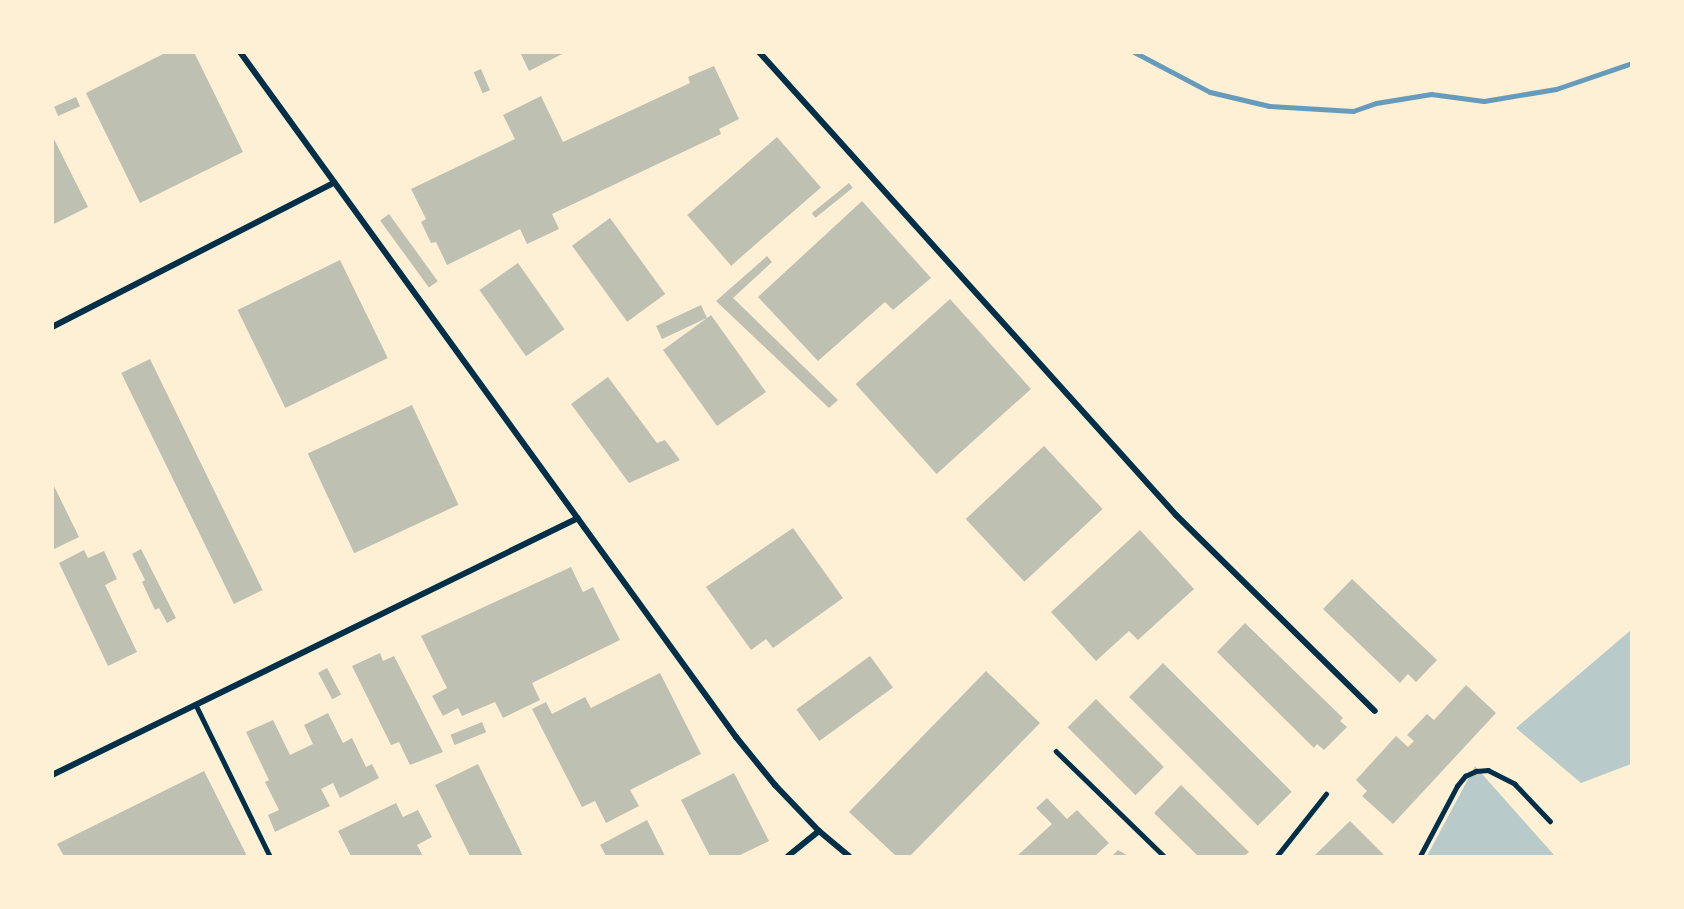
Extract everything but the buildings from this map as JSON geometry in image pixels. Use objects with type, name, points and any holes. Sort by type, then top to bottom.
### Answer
[{"type":"street","points":[[240,52],[736,737],[775,786],[819,831],[849,856]]},
{"type":"street","points":[[759,52],[1176,515],[1375,711]]},
{"type":"street","points":[[52,327],[334,183]]},
{"type":"street","points":[[52,775],[578,518]]},
{"type":"street","points":[[788,856],[819,831]]},
{"type":"lane","points":[[196,705],[270,856]]},
{"type":"lane","points":[[1056,751],[1164,856]]},
{"type":"lane","points":[[1419,856],[1457,786],[1465,776],[1476,771],[1488,770],[1515,784],[1550,821]]},
{"type":"lane","points":[[1277,856],[1326,794]]},
{"type":"shaded area","points":[[1631,630],[1631,764],[1581,783],[1516,728]]},
{"type":"shaded area","points":[[1475,766],[1555,856],[1427,856]]},
{"type":"waterway","points":[[1134,52],[1210,92],[1269,106],[1353,111],[1376,103],[1431,94],[1484,101],[1556,89],[1632,63]]}]
